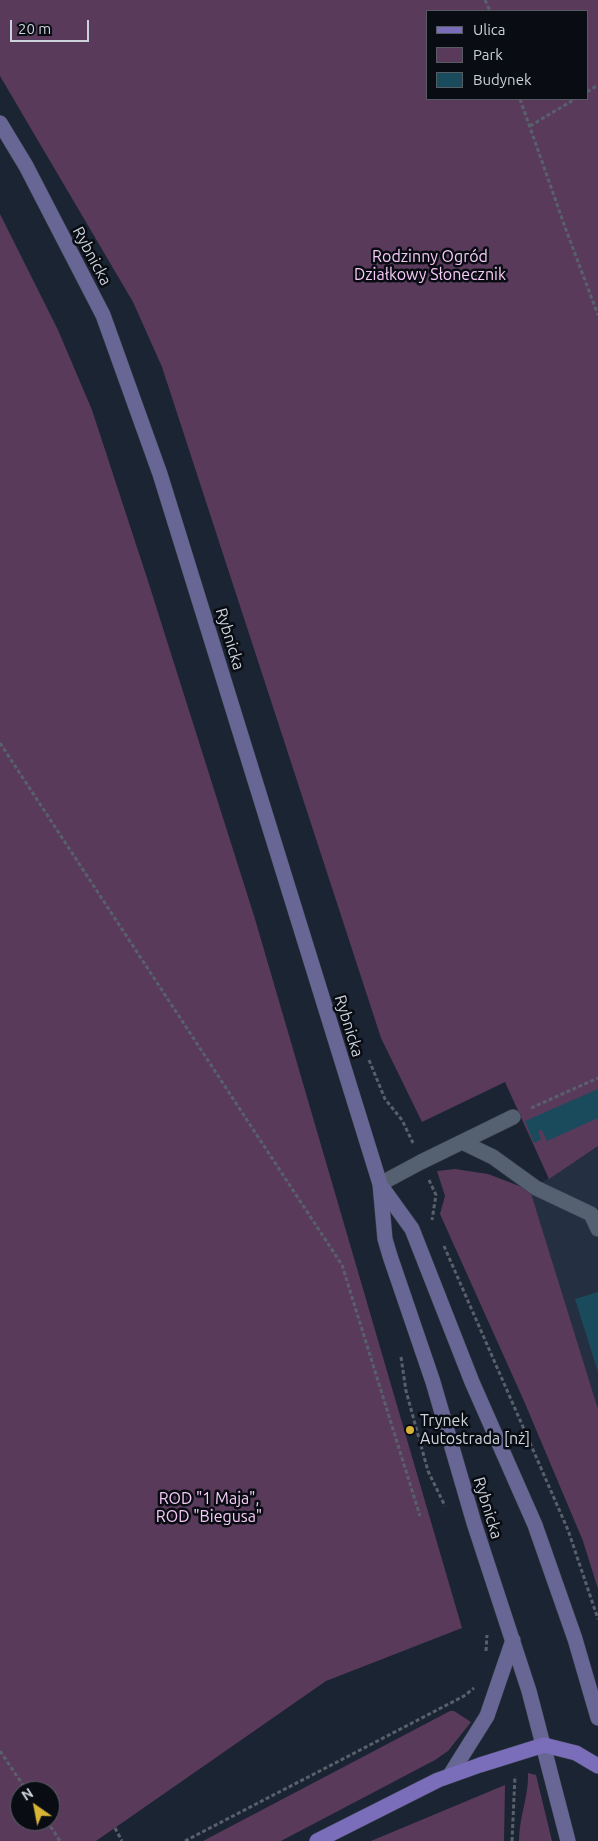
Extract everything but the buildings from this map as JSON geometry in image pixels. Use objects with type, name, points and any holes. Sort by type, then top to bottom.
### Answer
[{"type":"main road","name":"Rybnicka","points":[[0,123],[26,166],[103,315],[160,474],[380,1184],[385,1239],[433,1382],[474,1523],[513,1640],[544,1746],[568,1841]]},
{"type":"main road","name":"Rybnicka","points":[[380,1184],[412,1229],[472,1382],[535,1525],[575,1639],[598,1718]]},
{"type":"main road","points":[[450,1776],[487,1716],[513,1640]]},
{"type":"main road","points":[[317,1841],[404,1796],[450,1776],[544,1746],[576,1753],[598,1766]]},
{"type":"lane","points":[[380,1184],[513,1117]]},
{"type":"lane","points":[[462,1142],[493,1157],[536,1188],[591,1214],[598,1229]]},
{"type":"path","points":[[520,100],[598,315]]},
{"type":"path","points":[[530,126],[574,100]]},
{"type":"path","points":[[0,743],[342,1265],[420,1516]]},
{"type":"path","points":[[369,1060],[385,1099],[402,1120],[436,1195],[432,1219],[434,1225]]},
{"type":"path","points":[[513,1117],[598,1078]]},
{"type":"path","points":[[442,1243],[568,1530],[598,1619]]},
{"type":"path","points":[[400,1352],[406,1391],[428,1471],[449,1514]]},
{"type":"path","points":[[485,1656],[488,1629]]},
{"type":"path","points":[[185,1841],[455,1700],[476,1687]]},
{"type":"path","points":[[0,1751],[20,1781]]},
{"type":"path","points":[[512,1841],[515,1775]]},
{"type":"path","points":[[115,1828],[122,1841]]},
{"type":"shaded area","points":[[598,1146],[598,1409],[530,1190]]},
{"type":"green space","name":"Rodzinny Ogród Działkowy Słonecznik","points":[[0,0],[598,0],[598,1146],[549,1179],[505,1082],[422,1122],[381,1038],[162,367],[133,302],[0,76]]},
{"type":"green space","name":"ROD \"1 Maja\", ROD \"Biegusa\"","points":[[0,214],[58,330],[92,410],[148,581],[255,919],[462,1628],[326,1681],[96,1841],[0,1841]]},
{"type":"green space","points":[[455,1169],[488,1174],[530,1190],[598,1409],[598,1589],[583,1541],[524,1401],[440,1214],[445,1196],[437,1171]]},
{"type":"green space","points":[[450,1711],[454,1711],[471,1722],[448,1751],[435,1760],[281,1841],[203,1841]]},
{"type":"green space","points":[[528,1773],[536,1775],[552,1841],[519,1841]]},
{"type":"green space","points":[[505,1785],[504,1841],[371,1841]]},
{"type":"place","name":"Trynek Autostrada [nż]","points":[[410,1430]]}]
